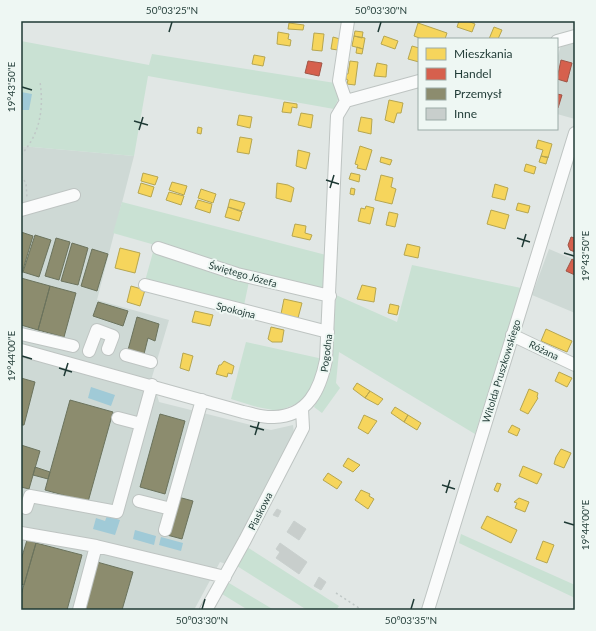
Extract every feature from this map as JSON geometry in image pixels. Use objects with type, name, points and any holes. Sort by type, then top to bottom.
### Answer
[{"type":"street","points":[[348,21],[339,81],[346,101],[418,81]]},
{"type":"street","points":[[558,41],[575,36]]},
{"type":"street","name":"Pogodna","points":[[302,409],[322,381],[326,360],[337,116],[346,101]]},
{"type":"street","name":"Witolda Pruszkowskiego","points":[[428,610],[575,133]]},
{"type":"street","points":[[23,206],[74,195]]},
{"type":"street","name":"Świętego Józefa","points":[[158,248],[237,274],[330,296]]},
{"type":"street","name":"Spokojna","points":[[145,285],[328,332]]},
{"type":"street","points":[[89,351],[97,330],[112,336],[108,350]]},
{"type":"street","points":[[21,334],[73,346]]},
{"type":"street","name":"Różana","points":[[512,334],[575,365]]},
{"type":"street","points":[[21,350],[243,412],[273,418],[287,415],[302,409]]},
{"type":"street","points":[[126,355],[151,362]]},
{"type":"street","points":[[26,508],[30,496],[117,512],[152,386]]},
{"type":"street","points":[[165,530],[202,400]]},
{"type":"street","name":"Piaskowa","points":[[206,610],[225,577],[303,428],[302,409]]},
{"type":"street","points":[[118,418],[141,424]]},
{"type":"street","points":[[139,501],[171,509]]},
{"type":"street","points":[[21,533],[96,546],[225,577]]},
{"type":"street","points":[[80,610],[96,546]]},
{"type":"path","points":[[21,155],[38,128],[43,102],[40,82]]},
{"type":"path","points":[[21,176],[26,183],[28,196],[23,206]]},
{"type":"path","points":[[336,593],[362,610]]},
{"type":"shaded area","points":[[575,40],[575,119],[558,114],[558,56],[561,45]]},
{"type":"shaded area","points":[[21,146],[134,156],[97,300],[169,320],[152,377],[159,402],[271,430],[293,425],[294,433],[226,564],[220,562],[194,610],[21,610]]},
{"type":"shaded area","points":[[549,249],[575,260],[575,313],[532,295]]},
{"type":"green space","points":[[21,41],[149,65],[152,54],[335,83],[339,97],[334,109],[148,76],[134,156],[21,146]]},
{"type":"green space","points":[[122,202],[326,255],[325,291],[251,272],[243,310],[145,281],[155,245],[113,233]]},
{"type":"green space","points":[[412,265],[521,288],[475,434],[339,352],[336,383],[340,388],[322,413],[314,407],[326,380],[332,352],[336,295],[397,322]]},
{"type":"green space","points":[[246,342],[323,359],[316,381],[301,402],[278,411],[257,407],[231,399]]},
{"type":"green space","points":[[461,534],[575,585],[575,598],[459,543]]},
{"type":"green space","points":[[247,547],[339,606],[336,610],[307,610],[237,566]]},
{"type":"green space","points":[[229,583],[274,610],[248,610],[222,594]]},
{"type":"water","points":[[21,92],[32,94],[29,110],[21,110]]},
{"type":"water","points":[[91,387],[115,395],[111,406],[88,398]]},
{"type":"water","points":[[107,516],[120,520],[115,535],[93,529],[96,518],[105,521]]},
{"type":"water","points":[[135,530],[156,536],[154,545],[133,539]]},
{"type":"water","points":[[161,537],[183,543],[181,551],[159,545]]},
{"type":"building: Mieszkania","points":[[459,21],[468,21],[475,24],[472,32],[457,27]]},
{"type":"building: Mieszkania","points":[[289,23],[304,25],[303,30],[288,29]]},
{"type":"building: Mieszkania","points":[[418,23],[447,33],[445,38],[419,38],[414,36]]},
{"type":"building: Mieszkania","points":[[494,27],[502,30],[498,38],[489,38]]},
{"type":"building: Mieszkania","points":[[355,31],[363,32],[362,38],[354,36]]},
{"type":"building: Mieszkania","points":[[278,32],[289,34],[288,39],[291,40],[290,46],[277,44]]},
{"type":"building: Mieszkania","points":[[314,33],[324,34],[322,51],[312,50]]},
{"type":"building: Mieszkania","points":[[354,36],[365,38],[363,49],[352,46]]},
{"type":"building: Mieszkania","points":[[384,36],[398,41],[395,49],[381,44]]},
{"type":"building: Mieszkania","points":[[333,37],[340,39],[338,50],[331,49]]},
{"type":"building: Mieszkania","points":[[412,46],[418,48],[418,62],[408,59]]},
{"type":"building: Mieszkania","points":[[357,47],[363,49],[362,54],[356,53]]},
{"type":"building: Mieszkania","points":[[254,55],[265,57],[263,66],[252,64]]},
{"type":"building: Mieszkania","points":[[350,61],[358,62],[355,85],[347,84],[348,80],[346,79],[346,74],[348,74]]},
{"type":"building: Mieszkania","points":[[377,63],[387,65],[386,77],[374,76]]},
{"type":"building: Mieszkania","points":[[389,100],[403,103],[401,113],[397,113],[394,123],[385,120]]},
{"type":"building: Mieszkania","points":[[284,102],[297,104],[297,108],[292,107],[291,113],[282,112]]},
{"type":"building: Mieszkania","points":[[301,113],[313,115],[311,128],[298,125]]},
{"type":"building: Mieszkania","points":[[239,115],[252,117],[250,128],[237,125]]},
{"type":"building: Mieszkania","points":[[361,117],[372,119],[371,134],[358,131]]},
{"type":"building: Mieszkania","points":[[198,127],[202,128],[201,134],[197,133]]},
{"type":"building: Mieszkania","points":[[240,137],[252,139],[249,154],[237,152]]},
{"type":"building: Mieszkania","points":[[538,140],[552,144],[548,158],[541,156],[543,150],[536,148]]},
{"type":"building: Mieszkania","points":[[360,146],[372,150],[366,170],[357,168],[358,165],[355,164]]},
{"type":"building: Mieszkania","points":[[298,150],[310,153],[306,169],[296,166]]},
{"type":"building: Mieszkania","points":[[541,156],[548,157],[546,164],[539,162]]},
{"type":"building: Mieszkania","points":[[381,157],[392,160],[390,165],[380,162]]},
{"type":"building: Mieszkania","points":[[526,164],[536,167],[534,174],[524,171]]},
{"type":"building: Mieszkania","points":[[143,173],[158,177],[155,185],[141,181]]},
{"type":"building: Mieszkania","points":[[351,173],[360,175],[359,182],[349,179]]},
{"type":"building: Mieszkania","points":[[381,175],[393,178],[391,187],[396,189],[392,204],[375,200]]},
{"type":"building: Mieszkania","points":[[172,182],[187,186],[184,195],[169,190]]},
{"type":"building: Mieszkania","points":[[141,183],[154,187],[151,197],[138,193]]},
{"type":"building: Mieszkania","points":[[277,183],[294,188],[291,202],[276,198]]},
{"type":"building: Mieszkania","points":[[495,184],[508,188],[505,200],[492,197]]},
{"type":"building: Mieszkania","points":[[351,188],[355,189],[354,195],[350,194]]},
{"type":"building: Mieszkania","points":[[201,189],[216,194],[213,203],[198,198]]},
{"type":"building: Mieszkania","points":[[169,192],[184,196],[181,205],[166,200]]},
{"type":"building: Mieszkania","points":[[230,199],[245,203],[242,211],[228,207]]},
{"type":"building: Mieszkania","points":[[198,200],[212,204],[210,213],[195,208]]},
{"type":"building: Mieszkania","points":[[518,203],[530,206],[528,213],[516,210]]},
{"type":"building: Mieszkania","points":[[366,206],[374,208],[370,224],[358,221],[361,208],[365,209]]},
{"type":"building: Mieszkania","points":[[228,207],[242,212],[239,221],[225,217]]},
{"type":"building: Mieszkania","points":[[491,210],[509,215],[505,229],[487,224]]},
{"type":"building: Mieszkania","points":[[389,212],[398,214],[395,227],[386,225]]},
{"type":"building: Mieszkania","points":[[295,224],[306,226],[305,233],[312,235],[310,240],[292,236]]},
{"type":"building: Mieszkania","points":[[407,244],[420,247],[418,258],[404,255]]},
{"type":"building: Mieszkania","points":[[120,248],[140,253],[135,273],[115,268]]},
{"type":"building: Mieszkania","points":[[362,285],[376,288],[374,302],[357,299]]},
{"type":"building: Mieszkania","points":[[131,286],[145,290],[140,306],[127,302]]},
{"type":"building: Mieszkania","points":[[284,299],[302,303],[298,318],[281,314]]},
{"type":"building: Mieszkania","points":[[390,304],[399,306],[397,315],[388,313]]},
{"type":"building: Mieszkania","points":[[195,311],[213,315],[210,326],[192,322]]},
{"type":"building: Mieszkania","points":[[271,327],[284,330],[282,342],[272,342],[268,339]]},
{"type":"building: Mieszkania","points":[[546,329],[572,341],[567,352],[541,341]]},
{"type":"building: Mieszkania","points":[[183,353],[193,356],[189,371],[180,368]]},
{"type":"building: Mieszkania","points":[[224,361],[234,366],[232,374],[228,373],[227,377],[216,374],[219,365],[221,365]]},
{"type":"building: Mieszkania","points":[[559,372],[572,378],[567,387],[555,381]]},
{"type":"building: Mieszkania","points":[[357,383],[370,391],[365,398],[353,389]]},
{"type":"building: Mieszkania","points":[[529,389],[538,393],[538,398],[528,414],[520,410]]},
{"type":"building: Mieszkania","points":[[370,391],[383,399],[378,405],[365,398]]},
{"type":"building: Mieszkania","points":[[395,407],[408,415],[404,422],[391,413]]},
{"type":"building: Mieszkania","points":[[364,415],[377,421],[368,434],[358,428]]},
{"type":"building: Mieszkania","points":[[408,415],[421,423],[417,430],[404,422]]},
{"type":"building: Mieszkania","points":[[512,425],[520,429],[517,436],[508,432]]},
{"type":"building: Mieszkania","points":[[561,449],[571,453],[564,468],[554,464]]},
{"type":"building: Mieszkania","points":[[348,458],[360,465],[353,472],[343,466]]},
{"type":"building: Mieszkania","points":[[523,466],[542,474],[537,484],[519,476]]},
{"type":"building: Mieszkania","points":[[328,473],[342,482],[337,489],[323,480]]},
{"type":"building: Mieszkania","points":[[497,483],[501,484],[498,492],[494,490]]},
{"type":"building: Mieszkania","points":[[361,490],[370,494],[369,496],[374,499],[368,509],[355,500]]},
{"type":"building: Mieszkania","points":[[519,498],[529,502],[525,512],[515,508],[517,503],[514,502]]},
{"type":"building: Mieszkania","points":[[487,516],[517,530],[511,543],[481,528]]},
{"type":"building: Mieszkania","points":[[543,541],[554,545],[547,563],[536,559]]},
{"type":"building: Handel","points":[[561,60],[572,63],[567,82],[558,79]]},
{"type":"building: Handel","points":[[308,61],[322,63],[319,76],[305,73]]},
{"type":"building: Handel","points":[[558,94],[562,95],[558,108]]},
{"type":"building: Handel","points":[[571,237],[575,238],[575,252],[570,250],[568,245]]},
{"type":"building: Handel","points":[[572,259],[575,261],[575,275],[566,271]]},
{"type":"building: Przemysł","points":[[21,232],[33,236],[22,273],[21,273]]},
{"type":"building: Przemysł","points":[[35,235],[51,240],[39,277],[23,272]]},
{"type":"building: Przemysł","points":[[56,238],[70,242],[59,280],[45,276]]},
{"type":"building: Przemysł","points":[[72,243],[88,248],[78,285],[61,281]]},
{"type":"building: Przemysł","points":[[92,249],[108,254],[97,291],[81,286]]},
{"type":"building: Przemysł","points":[[21,278],[50,286],[38,330],[21,325]]},
{"type":"building: Przemysł","points":[[50,286],[76,293],[64,337],[38,330]]},
{"type":"building: Przemysł","points":[[98,302],[128,311],[123,326],[93,316]]},
{"type":"building: Przemysł","points":[[137,317],[159,324],[155,341],[148,338],[144,354],[128,350]]},
{"type":"building: Przemysł","points":[[21,378],[35,382],[24,425],[21,425]]},
{"type":"building: Przemysł","points":[[70,400],[113,412],[88,502],[45,490]]},
{"type":"building: Przemysł","points":[[160,414],[185,421],[165,494],[140,487]]},
{"type":"building: Przemysł","points":[[21,445],[40,451],[29,489],[21,487]]},
{"type":"building: Przemysł","points":[[35,467],[50,472],[48,479],[33,475]]},
{"type":"building: Przemysł","points":[[178,497],[193,501],[182,539],[167,535]]},
{"type":"building: Przemysł","points":[[27,540],[36,543],[24,585],[21,584],[21,560]]},
{"type":"building: Przemysł","points":[[36,543],[82,555],[67,610],[21,610],[21,595]]},
{"type":"building: Przemysł","points":[[97,562],[133,572],[122,610],[84,610]]},
{"type":"building: Inne","points":[[277,509],[281,511],[278,517],[273,515]]},
{"type":"building: Inne","points":[[294,521],[306,529],[299,540],[287,532]]},
{"type":"building: Inne","points":[[280,543],[307,562],[299,574],[276,558],[280,552],[276,549]]},
{"type":"building: Inne","points":[[319,577],[326,582],[321,590],[314,586]]}]
